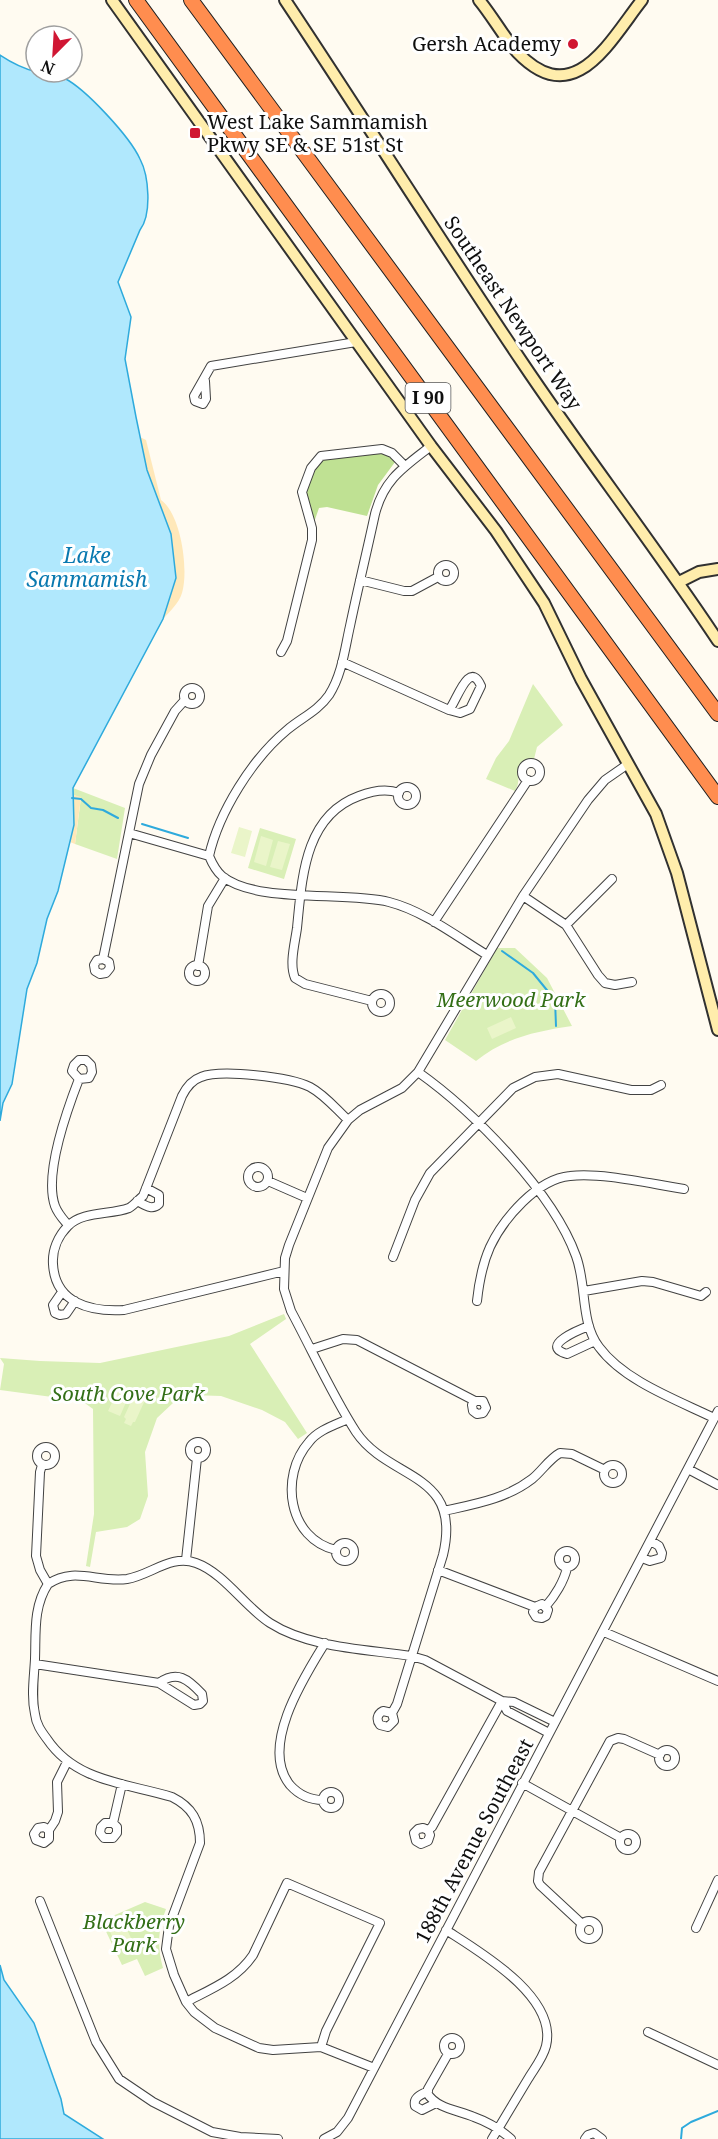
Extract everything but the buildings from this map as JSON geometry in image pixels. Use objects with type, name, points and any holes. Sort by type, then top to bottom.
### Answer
[{"type":"highway","name":"I 90","points":[[136,0],[718,797]]},
{"type":"highway","name":"I 90","points":[[191,0],[718,714]]},
{"type":"street","points":[[112,0],[533,585],[581,679],[656,814],[668,844],[718,1030]]},
{"type":"street","name":"Southeast Newport Way","points":[[285,0],[355,105],[448,253],[718,641]]},
{"type":"street","points":[[480,0],[510,43],[526,61],[541,72],[551,75],[569,75],[588,66],[642,0]]},
{"type":"street","points":[[205,381],[211,366],[356,342]]},
{"type":"street","points":[[209,856],[220,827],[240,787],[275,741],[313,712],[329,695],[342,662],[380,498],[390,480],[431,446]]},
{"type":"street","points":[[281,652],[287,641],[312,540],[312,528],[302,497],[314,463],[321,456],[382,449],[390,451],[405,466]]},
{"type":"street","points":[[679,582],[699,572],[718,569]]},
{"type":"street","points":[[360,580],[412,591],[438,577]]},
{"type":"street","points":[[342,662],[449,710],[460,713],[470,709],[481,686],[475,678],[470,677],[465,680],[449,710]]},
{"type":"street","points":[[104,959],[134,798],[144,770],[175,711],[184,701]]},
{"type":"street","points":[[392,1713],[397,1704],[438,1570],[447,1531],[444,1511],[440,1502],[422,1482],[365,1443],[348,1419],[286,1299],[284,1271],[289,1245],[328,1148],[348,1120],[360,1110],[402,1088],[418,1072],[523,896],[588,800],[606,780],[628,764]]},
{"type":"street","points":[[434,922],[528,780]]},
{"type":"street","points":[[372,1001],[305,984],[296,978],[292,968],[300,895],[309,847],[319,827],[330,814],[342,804],[368,793],[381,790],[399,793]]},
{"type":"street","points":[[129,833],[209,856],[216,869],[225,878],[249,888],[300,895],[388,902],[434,922],[487,955]]},
{"type":"street","points":[[198,966],[208,906],[225,878]]},
{"type":"street","points":[[566,925],[612,879]]},
{"type":"street","points":[[523,896],[566,925],[601,980],[615,985],[632,982]]},
{"type":"street","points":[[418,1072],[435,1084],[477,1124],[538,1189],[572,1244],[579,1264],[589,1326],[595,1341],[606,1356],[624,1372],[716,1415]]},
{"type":"street","points":[[393,1257],[422,1186],[444,1157],[513,1088],[535,1077],[558,1074],[641,1091],[651,1090],[661,1085]]},
{"type":"street","points":[[284,1271],[124,1310],[100,1310],[86,1307],[62,1292],[56,1281],[53,1260],[60,1237],[69,1225],[79,1219],[131,1207],[143,1196],[182,1096],[191,1083],[200,1077],[274,1076],[290,1080],[313,1089],[325,1097],[348,1120]]},
{"type":"street","points":[[69,1225],[56,1207],[52,1186],[64,1120],[79,1079]]},
{"type":"street","points":[[477,1301],[484,1264],[497,1235],[520,1206],[538,1189],[558,1178],[580,1175],[684,1189]]},
{"type":"street","points":[[268,1181],[307,1198]]},
{"type":"street","points":[[137,1201],[150,1208],[159,1204],[159,1196],[146,1188]]},
{"type":"street","points":[[584,1291],[642,1281],[700,1296],[706,1292]]},
{"type":"street","points":[[62,1292],[53,1305],[56,1313],[66,1314],[72,1300]]},
{"type":"street","points":[[589,1326],[562,1338],[558,1342],[558,1348],[567,1354],[595,1341]]},
{"type":"street","points":[[312,1349],[344,1339],[357,1340],[475,1401]]},
{"type":"street","name":"188th Avenue Southeast","points":[[327,2138],[337,2132],[348,2118],[716,1415]]},
{"type":"street","points":[[336,1550],[312,1538],[298,1520],[291,1500],[293,1476],[296,1461],[310,1439],[348,1419]]},
{"type":"street","points":[[444,1511],[491,1501],[505,1495],[533,1478],[556,1456],[565,1453],[580,1457],[605,1470]]},
{"type":"street","points":[[186,1560],[197,1458]]},
{"type":"street","points":[[42,1465],[36,1556],[40,1570],[48,1584]]},
{"type":"street","points":[[688,1469],[718,1485]]},
{"type":"street","points":[[642,1558],[650,1562],[661,1558],[662,1552],[659,1546],[651,1541]]},
{"type":"street","points":[[374,2068],[321,2047],[273,2050],[259,2048],[215,2028],[194,2012],[186,2002],[168,1960],[166,1938],[198,1852],[200,1833],[197,1821],[189,1807],[172,1797],[93,1776],[67,1762],[43,1733],[35,1716],[33,1700],[37,1609],[48,1584],[66,1575],[102,1579],[130,1578],[173,1562],[186,1560],[204,1567],[269,1622],[294,1635],[325,1643],[411,1656],[440,1667],[502,1701],[514,1702],[555,1722]]},
{"type":"street","points":[[546,1606],[565,1576],[567,1568]]},
{"type":"street","points":[[438,1570],[535,1607],[539,1604],[546,1606]]},
{"type":"street","points":[[535,1607],[534,1615],[542,1618],[548,1613],[546,1606]]},
{"type":"street","points":[[604,1632],[718,1681]]},
{"type":"street","points":[[323,1800],[307,1798],[295,1791],[284,1778],[280,1762],[280,1744],[287,1712],[300,1683],[325,1643]]},
{"type":"street","points":[[35,1665],[159,1683],[194,1705],[202,1701],[202,1694],[180,1676],[174,1675],[159,1683]]},
{"type":"street","points":[[502,1701],[507,1711],[549,1733]]},
{"type":"street","points":[[428,1830],[432,1827],[502,1701]]},
{"type":"street","points":[[582,1924],[545,1890],[538,1881],[539,1872],[607,1745],[614,1739],[624,1739],[660,1755]]},
{"type":"street","points":[[49,1830],[58,1812],[57,1782],[67,1762]]},
{"type":"street","points":[[522,1783],[621,1838]]},
{"type":"street","points":[[113,1823],[122,1784]]},
{"type":"street","points":[[696,1928],[718,1880]]},
{"type":"street","points":[[186,2002],[231,1978],[247,1965],[287,1883],[380,1923],[326,2031],[321,2047]]},
{"type":"street","points":[[40,1901],[96,2042],[119,2079],[153,2102],[212,2132],[240,2137],[279,2139]]},
{"type":"street","points":[[446,1930],[478,1950],[525,1989],[542,2012],[545,2023],[547,2039],[542,2056],[492,2139]]},
{"type":"street","points":[[648,2032],[718,2066]]},
{"type":"street","points":[[448,2054],[432,2098],[422,2110],[416,2106],[415,2099],[432,2098],[499,2128],[512,2139]]},
{"type":"street","points":[[585,2139],[594,2133],[602,2139]]},
{"type":"green space","points":[[382,449],[398,458],[378,485],[367,516],[327,507],[319,508],[312,528],[303,503],[311,468],[317,459]]},
{"type":"green space","points":[[533,684],[563,725],[537,747],[534,759],[527,759],[520,767],[515,791],[486,779],[496,758],[509,741]]},
{"type":"green space","points":[[73,788],[125,808],[117,859],[75,844],[81,798],[74,795]]},
{"type":"green space","points":[[239,827],[252,831],[245,857],[231,853]]},
{"type":"green space","points":[[260,828],[296,839],[284,879],[248,868]]},
{"type":"green space","points":[[261,836],[273,840],[266,866],[254,862]]},
{"type":"green space","points":[[278,841],[290,844],[282,870],[270,867]]},
{"type":"green space","name":"Meerwood Park","points":[[497,948],[515,948],[547,978],[572,1026],[546,1030],[509,1041],[476,1061],[445,1040]]},
{"type":"green space","points":[[511,1017],[516,1028],[492,1039],[487,1028]]},
{"type":"green space","name":"South Cove Park","points":[[284,1314],[286,1319],[250,1344],[307,1433],[298,1439],[285,1422],[262,1410],[221,1396],[191,1395],[173,1403],[157,1418],[145,1452],[148,1496],[140,1519],[127,1527],[96,1532],[90,1567],[86,1566],[94,1514],[93,1409],[82,1401],[0,1390],[4,1364],[0,1358],[100,1363],[229,1336]]},
{"type":"green space","points":[[120,1386],[131,1391],[120,1416],[108,1411]]},
{"type":"green space","points":[[139,1390],[145,1392],[146,1398],[131,1426],[124,1423],[126,1419],[124,1417],[135,1393],[137,1394]]},
{"type":"green space","name":"Blackberry Park","points":[[145,1902],[166,1909],[159,1939],[163,1968],[145,1976],[137,1959],[122,1965],[101,1921]]},
{"type":"green space","points":[[122,1919],[131,1938],[116,1945],[107,1925]]},
{"type":"sand","points":[[140,437],[146,440],[161,500],[174,517],[184,557],[184,583],[181,597],[163,619],[176,578],[171,534],[147,470]]},
{"type":"sand","points":[[74,795],[81,797],[75,844],[70,842],[74,825]]},
{"type":"water","name":"Lake Sammamish","points":[[0,55],[24,67],[24,84],[73,84],[84,92],[127,139],[143,166],[148,195],[146,215],[118,282],[131,317],[125,359],[136,417],[147,470],[171,534],[176,578],[163,619],[73,788],[74,825],[58,891],[47,919],[37,963],[27,989],[12,1084],[3,1103],[0,1121]]},
{"type":"water","points":[[0,1965],[4,1980],[34,2023],[61,2099],[64,2114],[103,2139],[0,2139]]},
{"type":"waterway","points":[[72,798],[81,799],[91,808],[103,810],[118,818]]},
{"type":"waterway","points":[[142,824],[188,838]]},
{"type":"waterway","points":[[502,951],[533,973],[555,1000],[556,1026]]},
{"type":"waterway","points":[[681,2139],[682,2128],[718,2111]]},
{"type":"place","name":"Gersh Academy","points":[[573,44]]},
{"type":"place","name":"West Lake Sammamish Pkwy SE & SE 51st St","points":[[195,133]]}]
